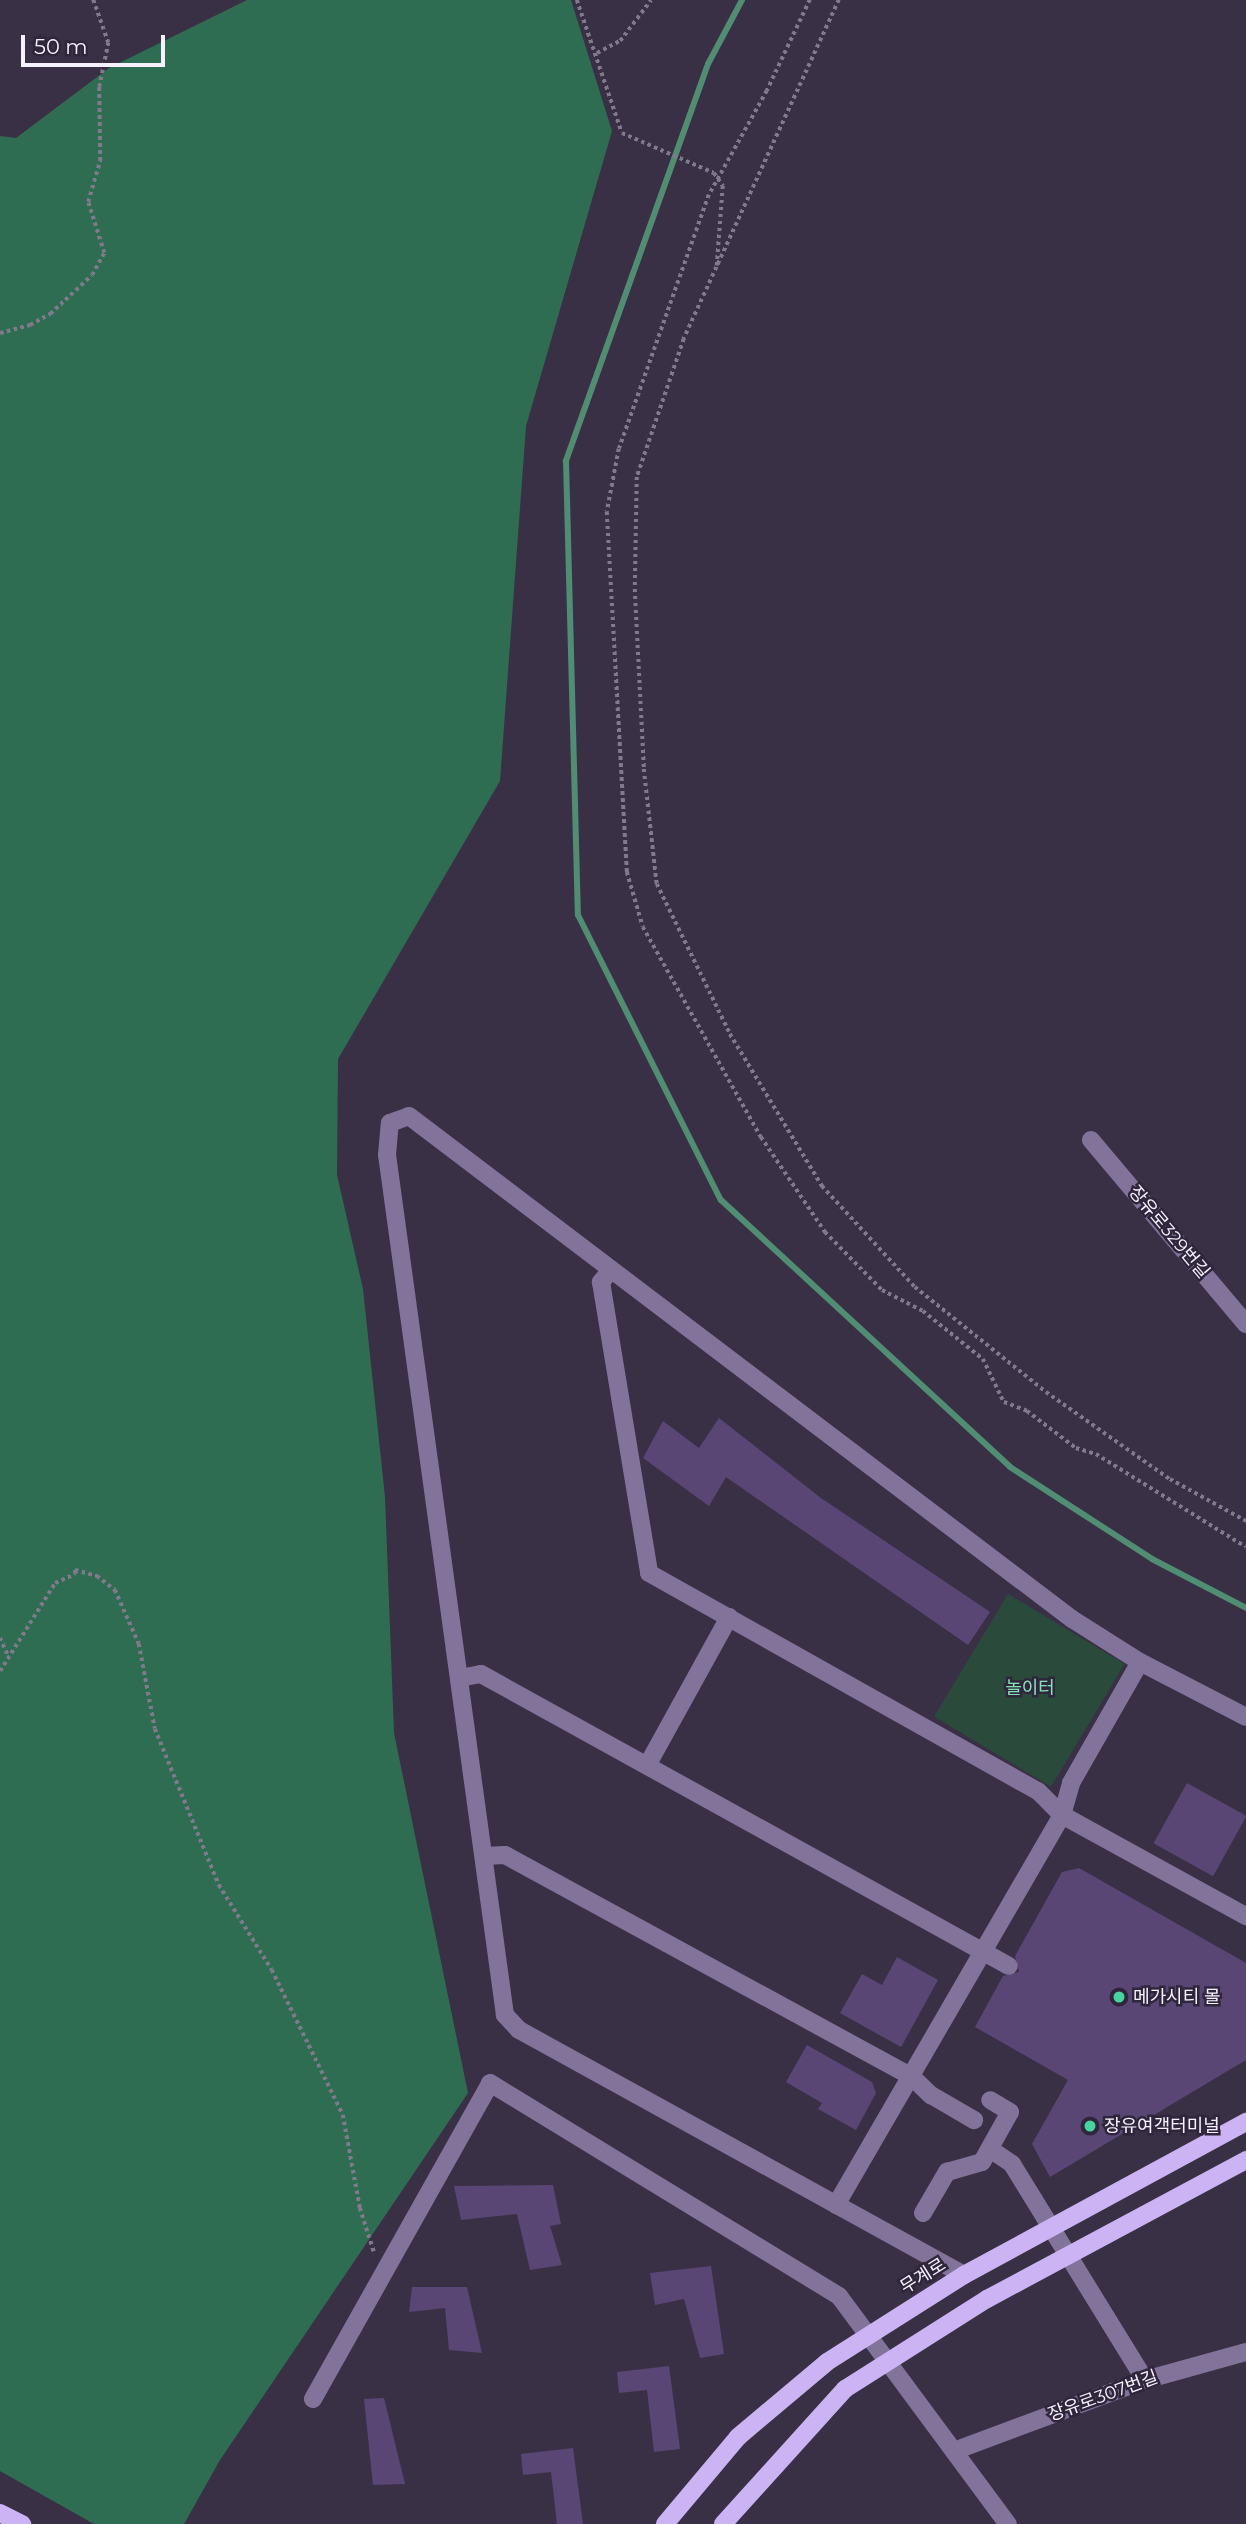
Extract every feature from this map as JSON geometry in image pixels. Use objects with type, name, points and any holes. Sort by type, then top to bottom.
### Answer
[{"type":"main road","name":"무계로","points":[[665,2524],[738,2437],[827,2362],[964,2275],[1246,2122]]},
{"type":"main road","points":[[723,2524],[845,2389],[952,2319],[1246,2160]]},
{"type":"main road","points":[[0,2513],[22,2524]]},
{"type":"street","points":[[964,2275],[519,2029],[505,2015],[387,1155],[390,1123],[409,1116],[1072,1619],[1140,1662],[1246,1717]]},
{"type":"street","name":"장유로329번길","points":[[1091,1140],[1246,1324]]},
{"type":"street","points":[[611,1270],[601,1282],[649,1573],[1038,1791],[1062,1815],[1246,1916]]},
{"type":"street","points":[[648,1764],[729,1617]]},
{"type":"street","points":[[836,2205],[1062,1815],[1071,1783],[1140,1662]]},
{"type":"street","points":[[460,1678],[481,1674],[1009,1966]]},
{"type":"street","points":[[484,1857],[505,1855],[911,2076],[931,2095],[974,2120]]},
{"type":"street","points":[[313,2399],[489,2083],[839,2296],[1008,2524]]},
{"type":"street","points":[[923,2213],[947,2172],[982,2162],[990,2149],[1010,2112],[989,2100]]},
{"type":"street","points":[[990,2149],[1012,2164],[1145,2380]]},
{"type":"street","name":"장유로307번길","points":[[962,2448],[1145,2380],[1246,2352]]},
{"type":"path","points":[[0,333],[30,325],[50,314],[92,275],[104,253],[88,202],[100,161],[99,87],[108,43],[93,0]]},
{"type":"path","points":[[578,0],[622,133],[715,173],[723,186],[717,268]]},
{"type":"path","points":[[597,53],[620,41],[651,0]]},
{"type":"path","points":[[810,0],[709,195],[619,449],[607,512],[627,872],[643,927],[768,1148],[825,1232],[882,1290],[923,1311],[983,1359],[1004,1402],[1027,1411],[1076,1448],[1096,1454],[1246,1547]]},
{"type":"path","points":[[839,0],[684,339],[636,477],[635,589],[644,769],[657,884],[730,1034],[822,1186],[840,1206],[915,1287],[1046,1392],[1170,1479],[1246,1521]]},
{"type":"path","points":[[0,1671],[48,1592],[75,1570],[107,1583],[120,1599],[139,1644],[155,1729],[219,1885],[277,1979],[343,2115],[360,2208],[382,2273]]},
{"type":"path","points":[[0,1638],[8,1655]]},
{"type":"green space","points":[[247,0],[571,0],[612,131],[526,426],[500,781],[338,1059],[337,1175],[363,1289],[385,1497],[394,1733],[468,2093],[220,2460],[184,2524],[94,2524],[0,2471],[0,136],[16,138],[109,68]]},
{"type":"green space","name":"놀이터","points":[[1008,1594],[1125,1664],[1051,1787],[934,1717]]},
{"type":"building","points":[[719,1418],[821,1498],[990,1612],[968,1645],[726,1477],[709,1506],[643,1458],[663,1421],[699,1448]]},
{"type":"building","points":[[1187,1783],[1246,1816],[1213,1876],[1154,1843]]},
{"type":"building","name":"메가시티 몰","points":[[1079,1868],[1246,1963],[1246,2060],[1050,2177],[1032,2144],[1068,2080],[975,2027],[1003,1976],[1019,1972],[1015,1956],[1062,1872]]},
{"type":"building","points":[[897,1957],[938,1980],[901,2047],[840,2013],[862,1974],[882,1985]]},
{"type":"building","points":[[807,2045],[872,2082],[876,2093],[856,2130],[818,2109],[822,2103],[786,2082]]},
{"type":"building","points":[[553,2185],[561,2224],[550,2226],[562,2265],[530,2270],[517,2214],[461,2220],[454,2186]]},
{"type":"building","points":[[711,2266],[724,2354],[700,2358],[684,2299],[655,2305],[650,2273]]},
{"type":"building","points":[[412,2287],[467,2287],[482,2353],[449,2350],[445,2308],[409,2312]]},
{"type":"building","points":[[669,2366],[680,2449],[654,2452],[647,2390],[619,2393],[617,2372]]},
{"type":"building","points":[[384,2398],[405,2484],[373,2485],[364,2399]]},
{"type":"building","points":[[573,2448],[583,2524],[557,2524],[551,2472],[523,2475],[521,2454]]},
{"type":"waterway","points":[[742,0],[708,64],[566,461],[578,915],[721,1200],[1010,1467],[1152,1559],[1246,1608]]},
{"type":"place","name":"메가시티 몰","points":[[1119,1997]]},
{"type":"place","name":"장유여객터미널","points":[[1090,2126]]}]
